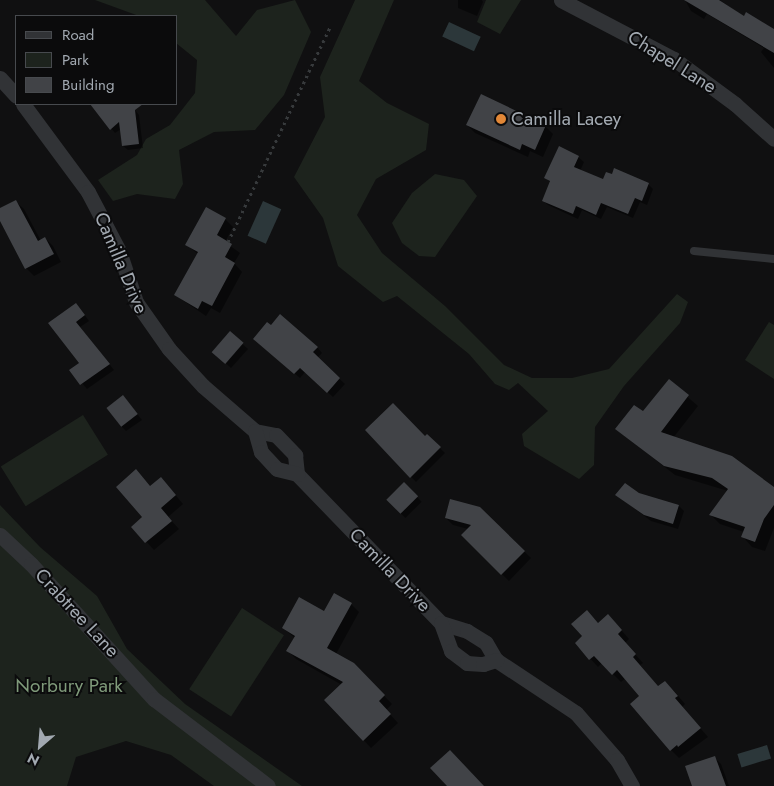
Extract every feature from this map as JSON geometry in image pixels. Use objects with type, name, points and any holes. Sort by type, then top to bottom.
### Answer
[{"type":"street","name":"Chapel Lane","points":[[561,0],[674,58],[735,104],[774,139]]},
{"type":"street","points":[[0,78],[15,95]]},
{"type":"street","name":"Camilla Drive","points":[[24,105],[88,192],[107,223],[146,321],[203,386],[255,430],[276,435],[281,440],[295,455],[297,474]]},
{"type":"street","name":"Camilla Drive","points":[[255,430],[261,452],[278,469],[297,474],[441,623],[451,650],[467,663],[483,664],[496,660]]},
{"type":"street","name":"Crabtree Lane","points":[[0,535],[31,564],[154,699],[268,786]]},
{"type":"street","name":"Camilla Drive","points":[[441,623],[467,630],[486,643],[496,660],[576,713],[617,760],[632,786]]},
{"type":"lane","points":[[694,251],[774,259]]},
{"type":"path","points":[[228,242],[330,28]]},
{"type":"green space","points":[[95,0],[205,0],[236,36],[257,10],[295,0],[311,32],[284,95],[255,130],[214,132],[179,150],[183,184],[175,199],[137,194],[113,201],[98,180],[137,155],[146,139],[170,125],[195,93],[197,60],[178,45],[178,15],[136,15]]},
{"type":"green space","points":[[355,0],[394,0],[359,81],[387,103],[429,124],[426,150],[376,179],[357,215],[382,253],[445,306],[504,365],[532,378],[572,378],[609,369],[677,294],[688,302],[680,323],[624,386],[595,427],[594,465],[579,479],[524,446],[522,434],[548,411],[518,383],[509,390],[495,384],[469,354],[397,296],[383,302],[338,266],[323,218],[294,177],[325,117],[320,77]]},
{"type":"green space","points":[[486,0],[521,0],[500,34],[477,22]]},
{"type":"green space","points":[[435,174],[464,180],[477,196],[435,257],[419,256],[402,243],[392,223],[412,193]]},
{"type":"green space","points":[[769,322],[774,325],[774,379],[745,360]]},
{"type":"green space","points":[[83,415],[108,455],[26,506],[1,466]]},
{"type":"green space","name":"Norbury Park","points":[[0,505],[40,547],[97,596],[127,649],[185,704],[302,786],[214,786],[171,755],[126,741],[76,757],[67,786],[0,786]]},
{"type":"green space","points":[[242,608],[284,635],[231,717],[189,689]]},
{"type":"shaded area","points":[[449,22],[481,37],[474,51],[442,37]]},
{"type":"shaded area","points":[[263,201],[281,209],[266,244],[248,236]]},
{"type":"shaded area","points":[[767,745],[771,758],[741,767],[737,754]]},
{"type":"building","points":[[684,0],[719,0],[744,16],[746,12],[774,29],[774,53]]},
{"type":"building","name":"Camilla Lacey","points":[[481,94],[546,125],[535,150],[522,144],[520,150],[466,125]]},
{"type":"building","points":[[91,105],[142,105],[135,110],[139,144],[122,146],[119,122],[110,130]]},
{"type":"building","points":[[559,146],[579,156],[574,167],[603,179],[606,172],[612,174],[614,168],[649,183],[642,201],[635,198],[628,214],[601,203],[596,215],[576,206],[573,214],[542,201],[550,181],[544,178]]},
{"type":"building","points":[[16,200],[38,241],[45,237],[54,254],[25,269],[0,221],[0,208]]},
{"type":"building","points":[[206,207],[226,218],[217,235],[232,244],[225,257],[235,263],[212,306],[202,301],[198,309],[174,295],[198,252],[185,245]]},
{"type":"building","points":[[76,303],[85,315],[76,322],[110,364],[80,385],[69,370],[79,363],[48,323]]},
{"type":"building","points":[[280,314],[318,347],[313,352],[340,378],[327,393],[300,368],[294,374],[253,339],[267,322],[271,325]]},
{"type":"building","points":[[230,331],[244,343],[225,364],[212,352]]},
{"type":"building","points":[[669,379],[689,395],[661,432],[732,456],[774,487],[774,505],[764,519],[755,542],[741,537],[745,527],[709,515],[728,489],[712,478],[664,466],[615,429],[634,405],[643,411]]},
{"type":"building","points":[[123,395],[138,414],[121,427],[106,408]]},
{"type":"building","points":[[393,403],[425,436],[427,434],[441,447],[410,478],[365,430]]},
{"type":"building","points":[[136,469],[150,486],[161,477],[176,495],[161,508],[172,521],[145,543],[131,527],[142,517],[116,487]]},
{"type":"building","points":[[404,482],[418,496],[400,514],[386,500]]},
{"type":"building","points":[[625,483],[639,493],[679,505],[673,524],[644,515],[615,495]]},
{"type":"building","points":[[450,499],[480,507],[525,551],[501,575],[461,535],[471,525],[445,518]]},
{"type":"building","points":[[334,593],[352,603],[327,648],[354,663],[385,695],[379,701],[391,714],[363,741],[324,700],[343,682],[286,651],[295,636],[282,628],[299,597],[324,611]]},
{"type":"building","points":[[587,610],[598,623],[608,614],[622,630],[618,634],[636,654],[633,657],[658,686],[665,681],[678,696],[675,698],[701,728],[678,747],[677,745],[670,751],[630,704],[639,696],[617,670],[612,675],[594,656],[589,660],[575,643],[582,636],[571,624]]},
{"type":"building","points":[[450,750],[484,786],[447,786],[430,768]]},
{"type":"building","points":[[715,756],[726,786],[692,786],[685,766]]},
{"type":"place","name":"Camilla Lacey","points":[[501,119]]}]
